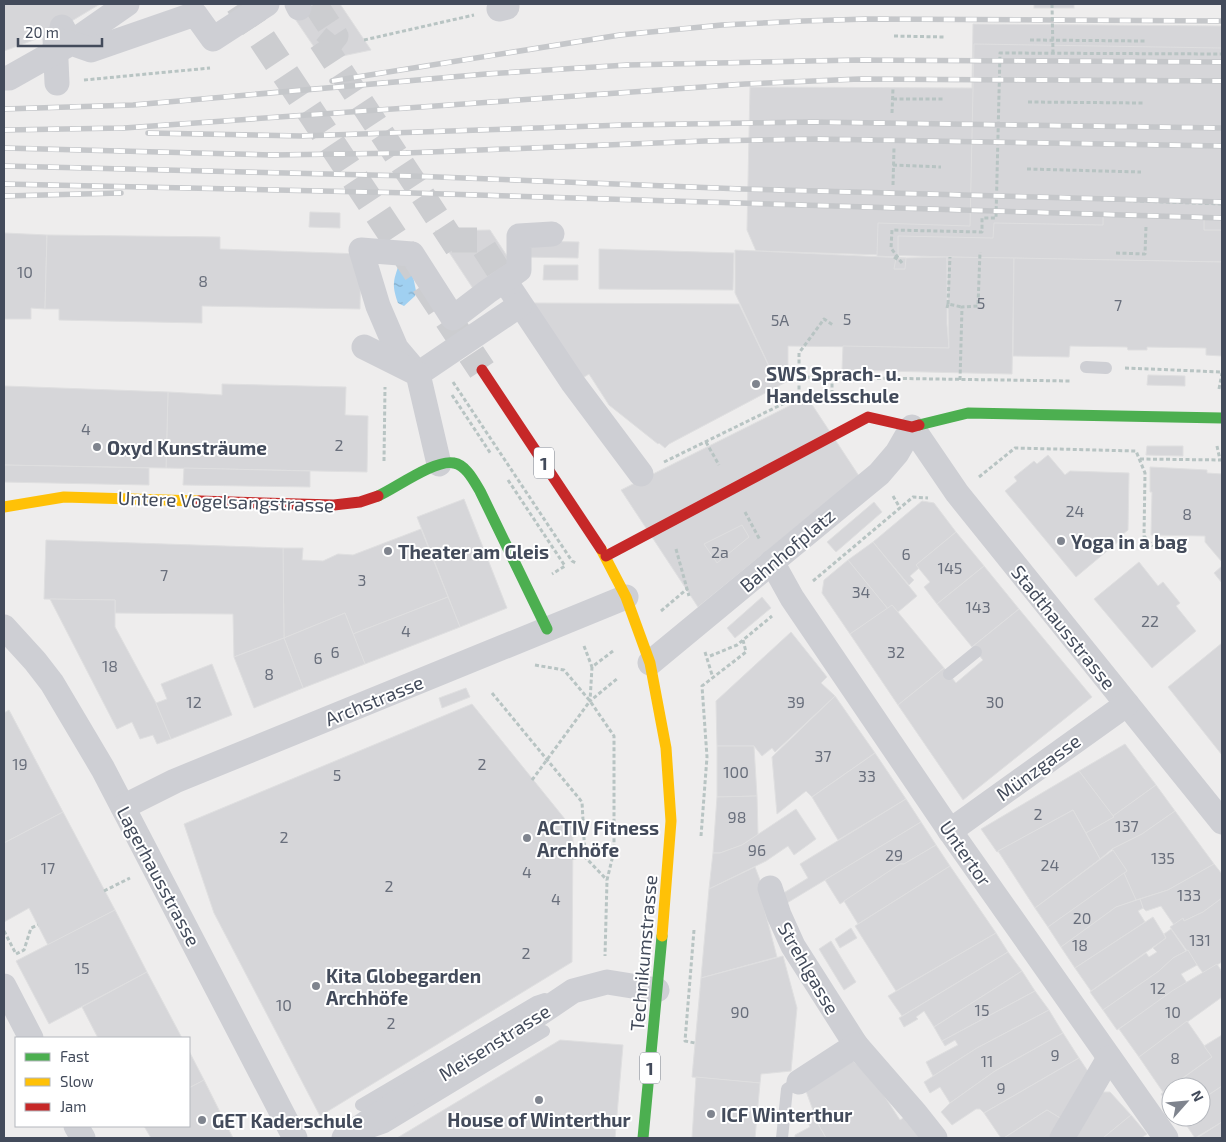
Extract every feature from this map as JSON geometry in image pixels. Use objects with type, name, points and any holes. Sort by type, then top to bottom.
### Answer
[{"type":"street","points":[[6,78],[61,38],[127,4]]},
{"type":"street","points":[[61,38],[91,50],[191,9],[213,39],[267,4]]},
{"type":"street","points":[[6,78],[59,83],[61,38]]},
{"type":"street","points":[[453,318],[494,284],[518,270],[519,236],[552,234]]},
{"type":"street","points":[[453,318],[412,254],[360,250],[378,306],[396,348],[418,374],[439,464],[450,463],[458,465],[467,472],[476,484],[547,629]]},
{"type":"street","points":[[494,284],[512,310],[553,353],[641,474]]},
{"type":"street","points":[[453,318],[512,310]]},
{"type":"street","points":[[418,374],[512,310]]},
{"type":"street","points":[[364,347],[418,374]]},
{"type":"street","name":"1","points":[[482,370],[606,556],[626,597]]},
{"type":"street","points":[[606,556],[868,417],[912,427],[968,414],[1222,418]]},
{"type":"street","name":"Stadthausstrasse","points":[[912,427],[958,494],[1222,822]]},
{"type":"street","name":"Bahnhofplatz","points":[[650,663],[879,474],[898,453],[912,427]]},
{"type":"street","name":"Untere Vogelsangstrasse","points":[[4,507],[64,497],[334,505],[360,502],[383,494],[439,464]]},
{"type":"street","name":"Untertor","points":[[772,562],[792,598],[950,831],[1166,1138]]},
{"type":"street","name":"Archstrasse","points":[[123,807],[175,781],[626,597]]},
{"type":"street","name":"Technikumstrasse","points":[[626,597],[650,663],[666,748],[671,821],[667,886],[643,1138]]},
{"type":"street","name":"Lagerhausstrasse","points":[[4,627],[35,660],[52,683],[103,769],[295,1138]]},
{"type":"street","name":"Münzgasse","points":[[950,831],[1127,704]]},
{"type":"street","name":"Strehlgasse","points":[[770,888],[778,915],[793,946],[856,1045],[935,1138]]},
{"type":"street","name":"Meisenstrasse","points":[[344,1138],[397,1102],[573,991],[606,982],[657,990]]},
{"type":"street","points":[[4,986],[30,1037]]},
{"type":"street","points":[[798,1082],[856,1045]]},
{"type":"street","points":[[1062,1138],[1109,1058]]},
{"type":"street","points":[[77,1127],[83,1138]]},
{"type":"lane","points":[[1086,367],[1106,368]]},
{"type":"lane","points":[[949,674],[976,652]]},
{"type":"lane","points":[[361,1105],[536,1002],[573,991]]},
{"type":"lane","points":[[350,1138],[385,1127],[544,1031]]},
{"type":"lane","points":[[782,1138],[787,1089],[798,1082]]},
{"type":"path","points":[[1053,4],[1054,53]]},
{"type":"path","points":[[364,40],[503,6]]},
{"type":"path","points":[[894,36],[944,37]]},
{"type":"path","points":[[1030,40],[1145,41]]},
{"type":"path","points":[[894,257],[902,263],[892,248],[892,230],[982,232],[982,218],[996,218],[1000,54],[1222,54]]},
{"type":"path","points":[[59,83],[210,68]]},
{"type":"path","points":[[892,113],[893,88]]},
{"type":"path","points":[[893,99],[943,99]]},
{"type":"path","points":[[1028,102],[1142,103]]},
{"type":"path","points":[[893,185],[894,148]]},
{"type":"path","points":[[893,165],[941,167]]},
{"type":"path","points":[[1027,169],[1141,172]]},
{"type":"path","points":[[997,195],[1222,204]]},
{"type":"path","points":[[1116,253],[1144,254],[1146,226]]},
{"type":"path","points":[[950,257],[947,306],[978,306],[980,252]]},
{"type":"path","points":[[960,380],[962,307]]},
{"type":"path","points":[[799,396],[799,353],[824,319],[833,325]]},
{"type":"path","points":[[799,377],[1089,381],[1106,368],[1222,373],[1219,389]]},
{"type":"path","points":[[383,494],[385,388],[418,374]]},
{"type":"path","points":[[641,474],[799,396],[832,397]]},
{"type":"path","points":[[1093,451],[1096,442]]},
{"type":"path","points":[[1140,458],[1221,460],[1218,446]]},
{"type":"path","points":[[710,656],[737,645],[912,497],[934,498],[941,506],[1015,448],[1136,451],[1144,473],[1144,536],[1153,546]]},
{"type":"path","points":[[676,547],[692,604]]},
{"type":"path","points":[[549,576],[565,566]]},
{"type":"path","points":[[657,614],[687,589]]},
{"type":"path","points":[[700,845],[707,757],[702,686],[746,652],[743,640]]},
{"type":"path","points":[[584,646],[592,667],[590,701]]},
{"type":"path","points":[[592,667],[613,651]]},
{"type":"path","points":[[705,651],[713,678]]},
{"type":"path","points":[[534,665],[564,670],[590,701],[614,736],[614,851],[607,880],[605,957]]},
{"type":"path","points":[[532,780],[590,701],[618,678]]},
{"type":"path","points":[[492,693],[582,802],[584,857],[607,880]]},
{"type":"path","points":[[572,858],[584,857]]},
{"type":"path","points":[[104,891],[130,878]]},
{"type":"path","points":[[694,924],[685,1041],[695,1043]]},
{"type":"path","points":[[4,930],[16,954],[24,950],[31,928],[38,925]]},
{"type":"water","points":[[400,261],[410,261],[416,291],[415,296],[404,306],[398,303],[394,286]]},
{"type":"building","points":[[4,4],[100,4],[55,31],[4,51]]},
{"type":"building","points":[[305,4],[340,4],[371,50],[323,60],[291,13]]},
{"type":"building","points":[[1034,4],[1074,4],[1074,8],[1034,8]]},
{"type":"building","points":[[973,24],[1222,26],[1222,262],[756,251],[747,230],[750,87],[972,88]]},
{"type":"building","points":[[974,44],[1222,48],[1222,230],[1204,230],[1204,216],[1103,214],[1103,225],[994,223],[993,238],[898,236],[898,257],[877,256],[878,223],[970,226]]},
{"type":"building","points":[[310,212],[340,213],[340,228],[309,227]]},
{"type":"building","points":[[490,230],[515,268],[476,293],[435,231]]},
{"type":"building","points":[[4,233],[47,235],[45,309],[31,308],[31,319],[4,319]]},
{"type":"building","points":[[47,235],[220,237],[220,249],[361,254],[360,309],[202,306],[202,323],[59,320],[59,309],[45,309]]},
{"type":"building","points":[[523,241],[579,242],[578,258],[523,257]]},
{"type":"building","points":[[599,249],[734,253],[733,290],[599,289]]},
{"type":"building","points":[[735,250],[906,258],[947,257],[949,348],[788,346],[788,381],[776,381],[735,293]]},
{"type":"building","points":[[947,257],[1014,258],[1012,374],[842,370],[843,346],[949,348]]},
{"type":"building","points":[[896,258],[906,258],[905,269],[894,269]]},
{"type":"building","points":[[1014,258],[1222,262],[1222,356],[1206,355],[1206,348],[1147,347],[1147,350],[1128,350],[1127,347],[1070,346],[1069,357],[1013,356]]},
{"type":"building","points":[[544,265],[578,265],[578,280],[543,280]]},
{"type":"building","points":[[531,303],[739,304],[776,381],[788,381],[669,444],[665,448],[609,405],[589,374],[576,382]]},
{"type":"building","points":[[1148,375],[1185,376],[1185,386],[1147,385]]},
{"type":"building","points":[[222,384],[346,387],[345,415],[368,416],[367,472],[166,468],[168,392],[222,395]]},
{"type":"building","points":[[4,386],[168,392],[166,468],[4,465]]},
{"type":"building","points":[[807,397],[859,476],[698,607],[621,490]]},
{"type":"building","points":[[1147,446],[1183,446],[1183,456],[1146,455]]},
{"type":"building","points":[[1048,455],[1065,475],[1070,471],[1129,473],[1128,530],[1117,539],[1119,541],[1076,577],[1005,491],[1017,481],[1014,477],[1034,461],[1037,464]]},
{"type":"building","points":[[4,465],[149,468],[149,485],[4,482]]},
{"type":"building","points":[[1150,467],[1207,470],[1207,473],[1222,474],[1222,562],[1205,542],[1205,536],[1151,535],[1152,492],[1150,492]]},
{"type":"building","points":[[184,468],[310,471],[310,487],[183,485]]},
{"type":"building","points":[[464,499],[507,608],[460,627],[417,517]]},
{"type":"building","points":[[922,501],[934,503],[956,532],[916,565],[919,568],[910,576],[914,580],[909,585],[873,542]]},
{"type":"building","points":[[874,502],[882,512],[836,552],[827,542]]},
{"type":"building","points":[[742,525],[749,537],[717,563],[704,544]]},
{"type":"building","points":[[421,529],[448,597],[353,634],[345,613],[284,638],[283,548],[303,548],[302,560],[323,561],[338,554],[353,555]]},
{"type":"building","points":[[956,532],[984,566],[937,604],[924,587],[930,582],[916,565]]},
{"type":"building","points":[[46,540],[283,548],[284,638],[234,657],[233,614],[115,613],[115,600],[44,599]]},
{"type":"building","points":[[873,542],[917,596],[898,612],[892,605],[888,609],[848,560]]},
{"type":"building","points":[[848,560],[888,609],[850,634],[822,593],[824,580]]},
{"type":"building","points":[[1139,562],[1158,586],[1163,582],[1180,603],[1176,606],[1196,631],[1152,668],[1094,599]]},
{"type":"building","points":[[984,566],[1019,609],[972,647],[937,604]]},
{"type":"building","points":[[1222,566],[1222,583],[1214,573]]},
{"type":"building","points":[[448,597],[460,627],[365,664],[353,634]]},
{"type":"building","points":[[762,597],[771,608],[735,638],[727,628]]},
{"type":"building","points":[[50,599],[115,600],[115,627],[156,703],[171,739],[157,744],[153,735],[140,739],[132,722],[117,729]]},
{"type":"building","points":[[892,605],[944,668],[898,705],[850,634]]},
{"type":"building","points":[[1019,609],[1092,697],[963,800],[898,705],[944,668],[956,683],[983,660],[972,647]]},
{"type":"building","points":[[345,613],[365,664],[303,688],[284,638]]},
{"type":"building","points":[[791,632],[827,677],[821,683],[835,696],[775,752],[772,748],[762,756],[754,746],[717,746],[716,701]]},
{"type":"building","points":[[284,638],[303,688],[254,708],[234,657]]},
{"type":"building","points":[[1222,643],[1222,755],[1168,687]]},
{"type":"building","points":[[212,664],[232,715],[171,739],[156,703],[167,699],[161,684]]},
{"type":"building","points":[[466,688],[470,697],[442,708],[439,698]]},
{"type":"building","points":[[835,696],[875,753],[812,797],[806,791],[777,814],[772,757]]},
{"type":"building","points":[[472,704],[573,829],[572,962],[320,1116],[214,913],[184,824]]},
{"type":"building","points":[[9,710],[63,812],[4,843],[4,713]]},
{"type":"building","points":[[1125,744],[1156,785],[1113,816],[1079,771]]},
{"type":"building","points":[[717,746],[754,746],[757,796],[717,797]]},
{"type":"building","points":[[875,753],[906,799],[838,840],[812,797]]},
{"type":"building","points":[[1079,771],[1114,817],[1086,833],[1073,810],[997,852],[981,829]]},
{"type":"building","points":[[1156,785],[1175,811],[1142,834],[1112,849],[1100,859],[1086,833],[1114,817]]},
{"type":"building","points":[[757,796],[758,835],[742,845],[720,853],[713,853],[717,797]]},
{"type":"building","points":[[906,799],[921,822],[787,903],[782,894],[808,878],[800,864]]},
{"type":"building","points":[[796,809],[816,839],[794,855],[788,846],[766,861],[709,889],[713,853],[720,853],[742,845]]},
{"type":"building","points":[[1073,810],[1100,859],[1035,908],[998,851]]},
{"type":"building","points":[[1175,811],[1214,864],[1168,890],[1136,900],[1124,873],[1127,871],[1112,849],[1142,834]]},
{"type":"building","points":[[63,812],[115,910],[48,945],[29,908],[4,922],[4,843]]},
{"type":"building","points":[[921,822],[936,845],[904,864],[900,864],[840,904],[825,880]]},
{"type":"building","points":[[936,845],[950,866],[858,924],[844,901],[900,864],[904,864]]},
{"type":"building","points":[[1113,850],[1127,871],[1048,927],[1035,908]]},
{"type":"building","points":[[1214,864],[1222,874],[1222,898],[1203,912],[1184,921],[1183,918],[1174,925],[1161,906],[1146,911],[1143,908],[1140,899],[1168,890]]},
{"type":"building","points":[[950,866],[996,933],[896,991],[855,926]]},
{"type":"building","points":[[755,867],[765,893],[761,896],[777,957],[701,978],[709,889]]},
{"type":"building","points":[[1124,873],[1136,900],[1116,907],[1061,947],[1048,927]]},
{"type":"building","points":[[1222,898],[1222,962],[1203,973],[1170,927],[1183,918],[1184,921],[1203,912]]},
{"type":"building","points":[[1140,899],[1143,908],[1138,911],[1145,922],[1075,968],[1061,947],[1116,907]]},
{"type":"building","points":[[115,910],[147,972],[49,1024],[16,961]]},
{"type":"building","points":[[1153,917],[1166,938],[1091,991],[1075,968]]},
{"type":"building","points":[[851,928],[857,938],[840,948],[835,939]]},
{"type":"building","points":[[1171,929],[1186,951],[1173,958],[1159,971],[1103,1010],[1090,992],[1146,953],[1149,957],[1157,952],[1153,948],[1166,938],[1164,934]]},
{"type":"building","points":[[996,933],[1008,952],[902,1016],[888,996]]},
{"type":"building","points":[[831,941],[856,982],[844,990],[819,949]]},
{"type":"building","points":[[1188,950],[1197,965],[1181,974],[1187,983],[1117,1030],[1103,1010],[1159,971],[1173,958]]},
{"type":"building","points":[[1008,952],[1022,971],[934,1027],[924,1011],[916,1017],[918,1019],[904,1027],[899,1018]]},
{"type":"building","points":[[783,956],[797,1008],[791,1071],[761,1074],[760,1083],[692,1077],[701,978]]},
{"type":"building","points":[[1217,964],[1222,972],[1222,997],[1139,1057],[1119,1029],[1172,991]]},
{"type":"building","points":[[1022,971],[1035,991],[942,1041],[934,1027]]},
{"type":"building","points":[[147,972],[181,1037],[97,1037],[82,1007]]},
{"type":"building","points":[[1035,991],[1049,1010],[977,1048],[933,1076],[926,1062],[958,1045],[955,1040],[945,1046],[942,1041]]},
{"type":"building","points":[[1049,1010],[1063,1033],[995,1071],[950,1103],[940,1087],[930,1093],[924,1082],[977,1048]]},
{"type":"building","points":[[1187,1021],[1212,1057],[1184,1077],[1161,1077],[1161,1089],[1139,1057]]},
{"type":"building","points":[[1063,1033],[1079,1058],[984,1113],[980,1109],[976,1109],[952,1125],[941,1112],[950,1103],[995,1071]]},
{"type":"building","points":[[1222,1035],[1222,1086],[1211,1093],[1211,1077],[1184,1077],[1212,1057],[1204,1046]]},
{"type":"building","name":"House of Winterthur","points":[[560,1040],[623,1045],[615,1138],[397,1138]]},
{"type":"building","points":[[190,1053],[204,1080],[190,1087]]},
{"type":"building","points":[[1079,1058],[1091,1076],[1065,1121],[1047,1110],[1004,1138],[1001,1138],[984,1113]]},
{"type":"building","points":[[853,1061],[877,1085],[900,1120],[907,1116],[927,1138],[826,1138],[818,1124],[806,1091]]},
{"type":"building","points":[[696,1077],[760,1083],[755,1138],[692,1138]]},
{"type":"building","points":[[204,1080],[233,1138],[151,1138],[145,1127],[190,1127],[190,1087]]},
{"type":"building","points":[[1222,1086],[1222,1122],[1195,1138],[1188,1127],[1211,1127],[1211,1093]]},
{"type":"building","points":[[1102,1092],[1110,1092],[1131,1115],[1103,1138],[1073,1138]]},
{"type":"building","points":[[813,1110],[826,1138],[795,1138],[795,1135],[810,1127],[805,1113]]},
{"type":"building","points":[[1047,1110],[1065,1121],[1055,1138],[1004,1138]]},
{"type":"building","points":[[1131,1115],[1147,1134],[1141,1138],[1103,1138]]},
{"type":"building","points":[[1222,1122],[1222,1138],[1197,1138]]},
{"type":"tunnel","points":[[239,4],[482,370]]},
{"type":"tunnel","points":[[315,4],[336,36],[326,48]]},
{"type":"tunnel","points":[[321,41],[460,252]]},
{"type":"tunnel","points":[[452,240],[479,240],[502,276]]},
{"type":"railway","points":[[332,81],[620,35],[722,25],[867,19],[1222,21]]},
{"type":"railway","points":[[4,109],[133,105],[486,74],[627,65],[856,60],[1222,62]]},
{"type":"railway","points":[[4,130],[124,128],[745,84],[859,79],[1222,81]]},
{"type":"railway","points":[[148,133],[301,136],[624,125],[813,122],[1222,128]]},
{"type":"railway","points":[[4,148],[272,155],[406,153],[705,141],[815,139],[1222,146]]},
{"type":"railway","points":[[4,166],[412,176],[742,189],[1222,202]]},
{"type":"railway","points":[[4,184],[412,193],[1222,218]]},
{"type":"railway","points":[[4,196],[121,193]]},
{"type":"traffic: fast","points":[[919,425],[968,413],[1222,418]]},
{"type":"traffic: fast","points":[[378,496],[437,465],[454,463],[462,467],[480,491],[547,629]]},
{"type":"traffic: fast","points":[[643,1138],[662,936]]},
{"type":"traffic: slow","points":[[4,507],[64,497],[199,501]]},
{"type":"traffic: slow","points":[[601,549],[626,597],[650,663],[666,748],[671,821],[662,936]]},
{"type":"traffic: jam","points":[[482,370],[601,549]]},
{"type":"traffic: jam","points":[[606,556],[868,417],[912,427],[919,425]]},
{"type":"traffic: jam","points":[[199,501],[334,505],[360,502],[378,496]]},
{"type":"place","name":"SWS Sprach- u. Handelsschule","points":[[756,384]]},
{"type":"place","name":"Oxyd Kunsträume","points":[[97,447]]},
{"type":"place","name":"Yoga in a bag","points":[[1061,541]]},
{"type":"place","name":"Theater am Gleis","points":[[388,551]]},
{"type":"place","name":"ACTIV Fitness Archhöfe","points":[[527,838]]},
{"type":"place","name":"Kita Globegarden Archhöfe","points":[[316,986]]},
{"type":"place","name":"House of Winterthur","points":[[539,1100]]},
{"type":"place","name":"ICF Winterthur","points":[[711,1114]]},
{"type":"place","name":"GET Kaderschule","points":[[202,1120]]}]
